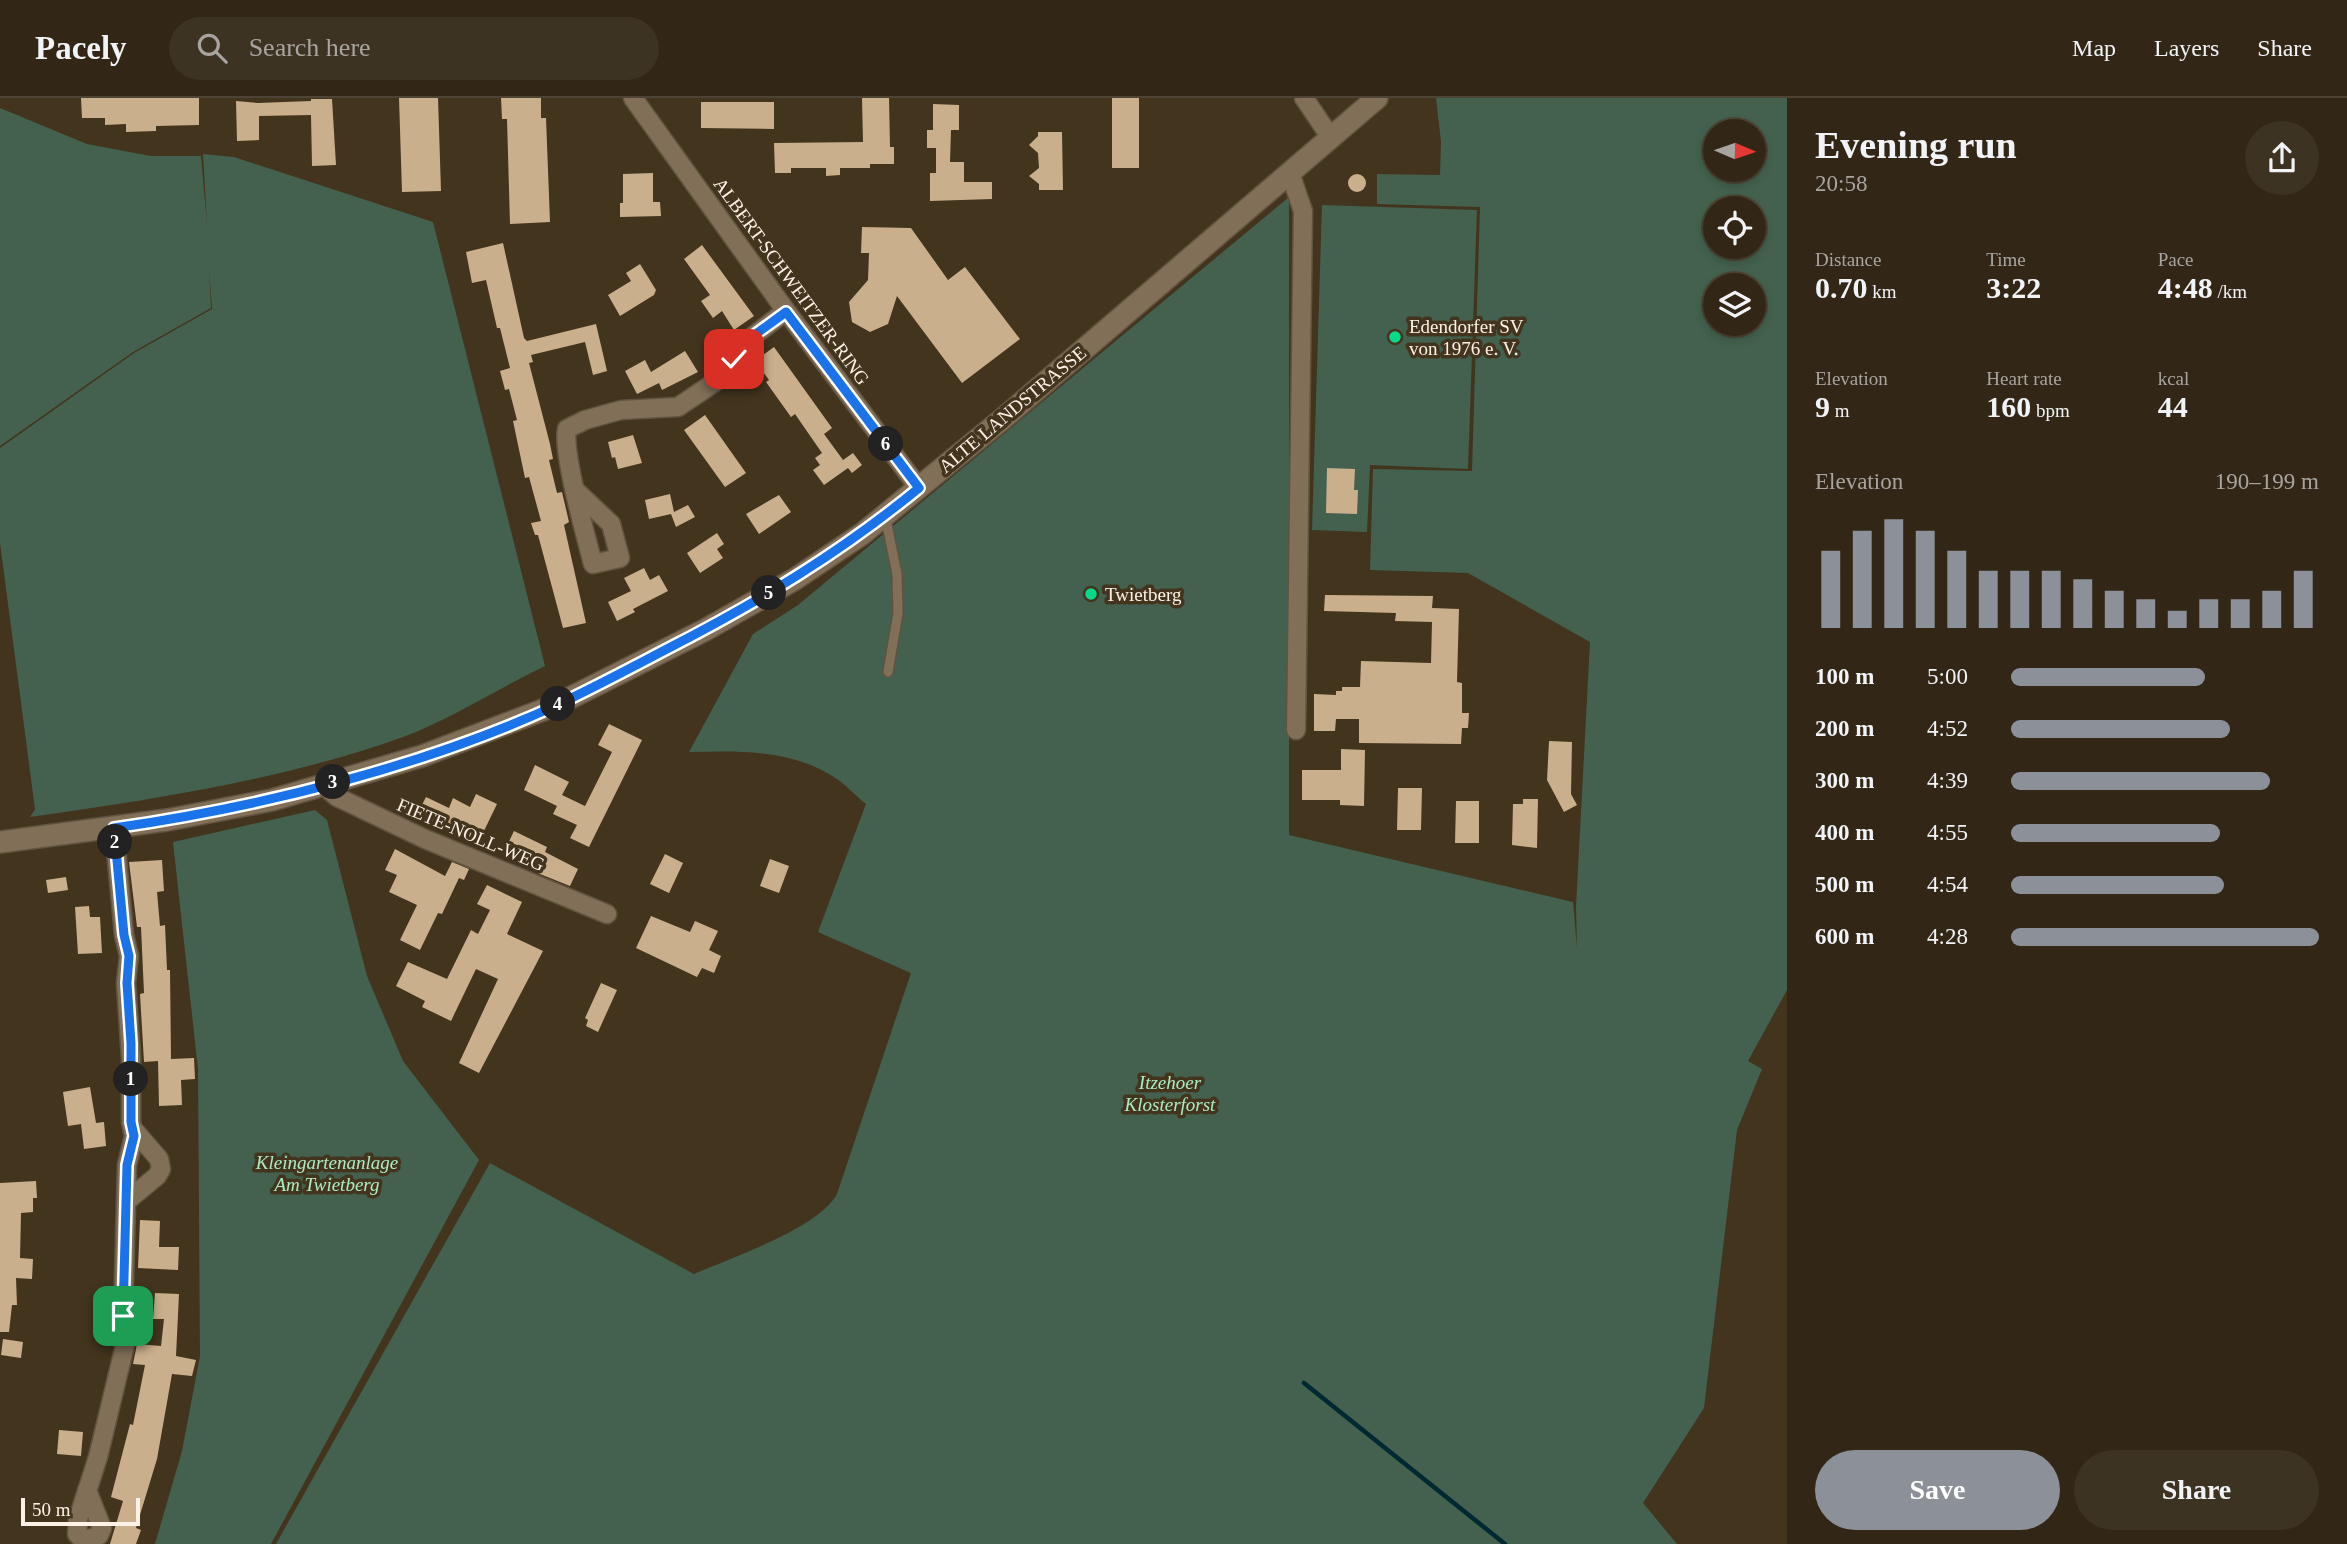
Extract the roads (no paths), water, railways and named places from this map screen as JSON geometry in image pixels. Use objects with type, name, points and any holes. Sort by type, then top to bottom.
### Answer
[{"type":"street","name":"ALBERT-SCHWEITZER-RING","points":[[633,98],[786,312],[919,488]]},
{"type":"street","points":[[1304,98],[1331,138]]},
{"type":"street","name":"ALTE LANDSTRASSE","points":[[0,842],[114,828],[272,800],[422,756],[556,705],[705,630],[795,579],[885,515],[1377,98]]},
{"type":"street","points":[[1290,173],[1303,211],[1296,730]]},
{"type":"street","points":[[576,491],[566,445],[567,429],[585,420],[621,410],[678,407],[724,376],[740,346],[786,312]]},
{"type":"street","name":"FIETE-NOLL-WEG","points":[[323,785],[337,797],[425,839],[607,914]]},
{"type":"street","points":[[114,828],[124,935],[129,956],[127,983],[131,1122],[134,1130],[159,1159],[161,1169],[157,1176],[128,1200]]},
{"type":"street","points":[[88,1490],[115,1378],[125,1349],[123,1316],[127,1165],[134,1130]]},
{"type":"lane","points":[[885,515],[897,574],[898,613],[888,672]]},
{"type":"waterway","points":[[1304,1383],[1505,1544]]},
{"type":"place","name":"Edendorfer SV von 1976 e. V.","points":[[1395,337]]},
{"type":"place","name":"Twietberg","points":[[1091,594]]},
{"type":"park label","name":"Itzehoer Klosterforst","points":[[1170,1093]]},
{"type":"park label","name":"Kleingartenanlage Am Twietberg","points":[[327,1173]]}]
